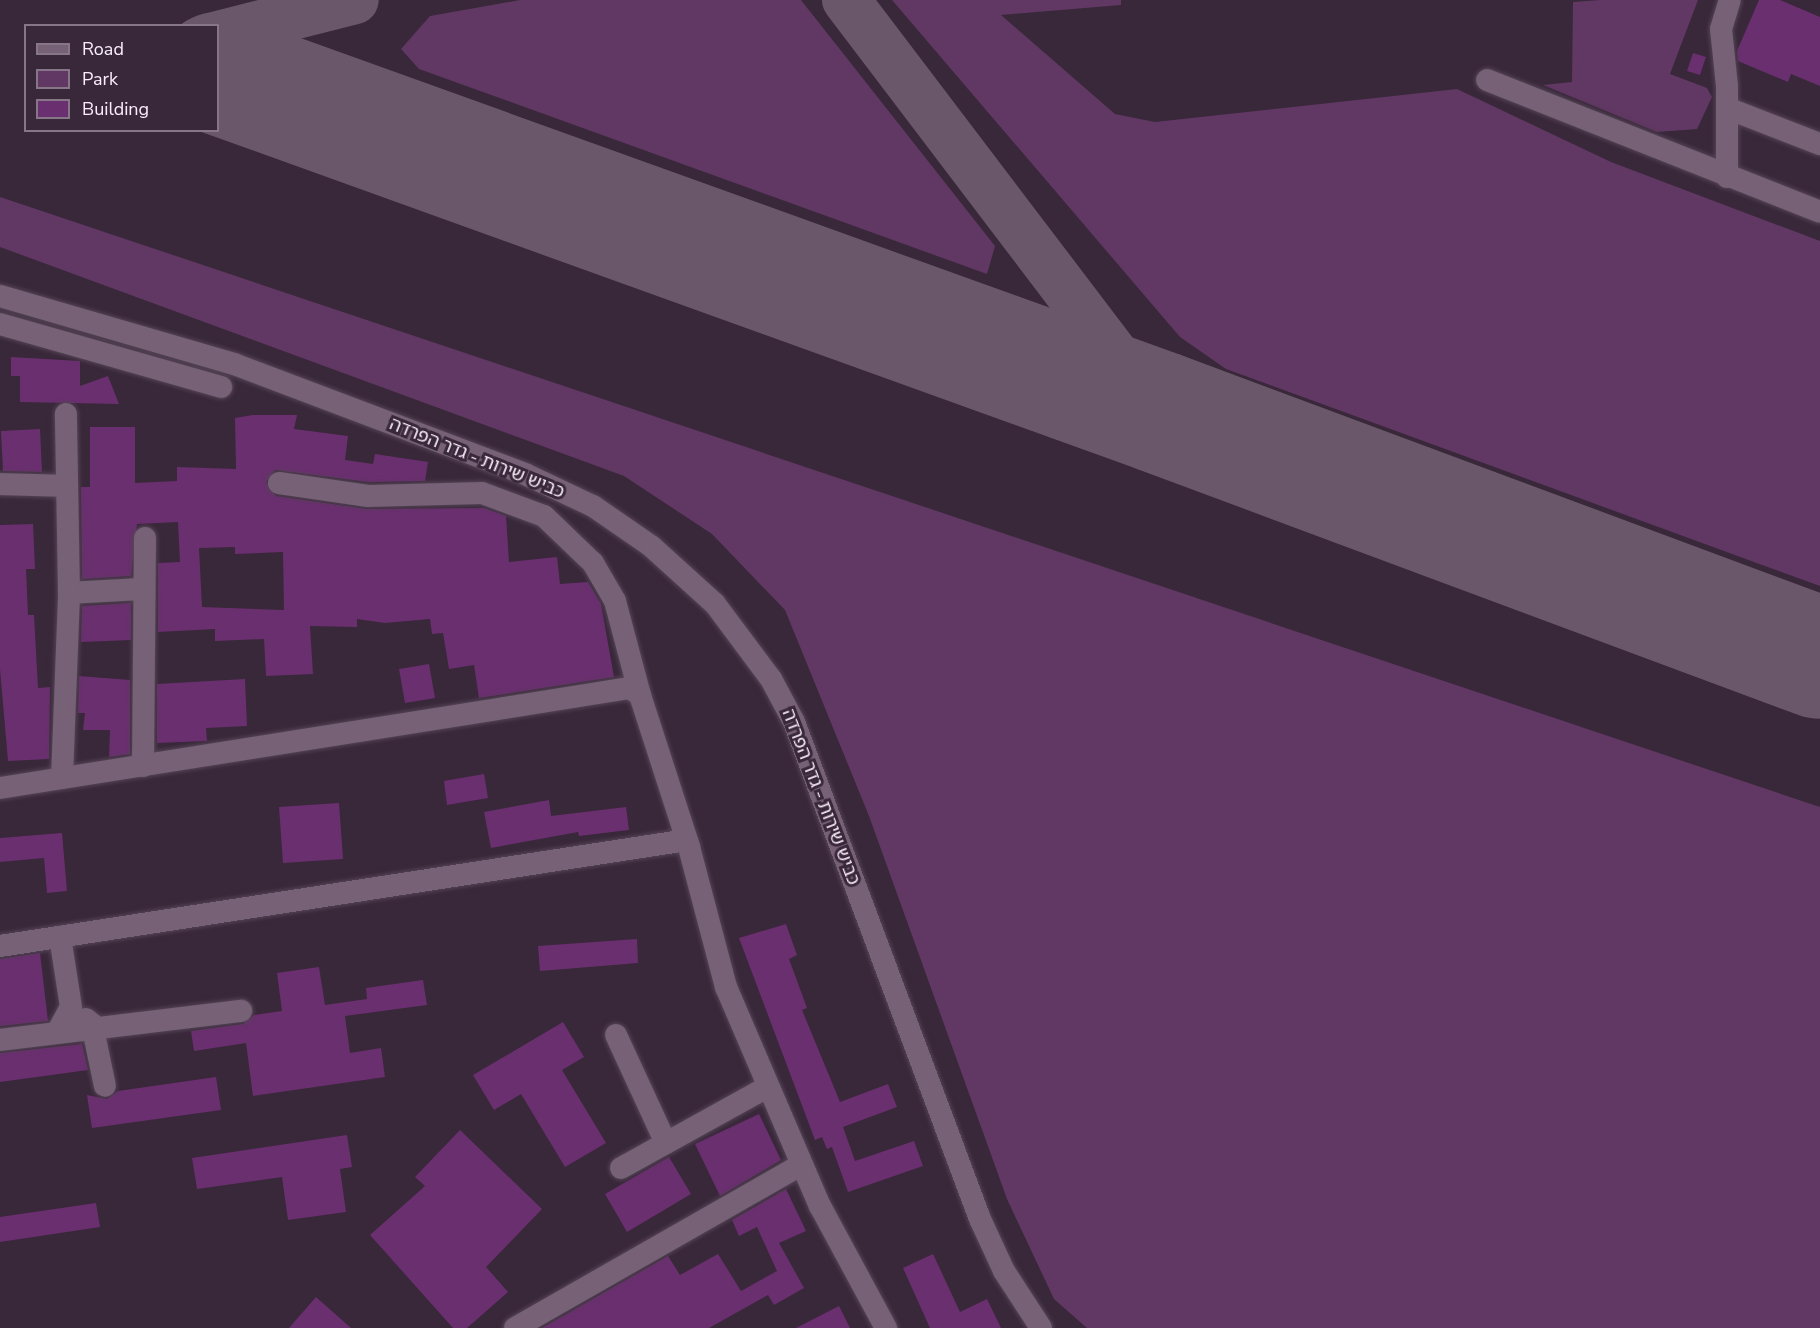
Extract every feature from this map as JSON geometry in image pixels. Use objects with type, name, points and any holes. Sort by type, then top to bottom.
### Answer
[{"type":"street","points":[[1727,177],[1727,108],[1720,29],[1730,0]]},
{"type":"street","points":[[1487,80],[1820,212]]},
{"type":"street","points":[[1727,108],[1820,144]]},
{"type":"street","name":"כביש שירות - גדר הפרדה","points":[[0,296],[234,364],[527,475],[593,506],[651,546],[714,604],[771,679],[794,722],[980,1219],[1004,1271],[1041,1328]]},
{"type":"street","points":[[0,324],[221,387]]},
{"type":"street","points":[[62,778],[69,592],[66,414]]},
{"type":"street","points":[[279,483],[368,496],[482,493],[544,516],[593,563],[615,601],[640,694],[687,840],[726,987],[801,1165],[886,1328]]},
{"type":"street","points":[[0,484],[67,486]]},
{"type":"street","points":[[143,766],[145,538]]},
{"type":"street","points":[[69,592],[144,589]]},
{"type":"street","points":[[0,788],[611,690],[630,688],[640,694]]},
{"type":"street","points":[[0,946],[687,840]]},
{"type":"street","points":[[60,937],[71,1006],[93,1029],[105,1086]]},
{"type":"street","points":[[58,1031],[71,1006]]},
{"type":"street","points":[[0,1040],[58,1031],[93,1029],[241,1011]]},
{"type":"street","points":[[616,1035],[666,1143]]},
{"type":"street","points":[[621,1168],[767,1087]]},
{"type":"street","points":[[515,1328],[539,1322],[801,1165]]},
{"type":"green space","points":[[520,0],[801,0],[995,246],[987,274],[419,69],[401,49],[430,16]]},
{"type":"green space","points":[[892,0],[1121,0],[1121,5],[1001,15],[1115,114],[1155,122],[1457,89],[1611,162],[1820,241],[1820,586],[1226,369],[1180,337]]},
{"type":"green space","points":[[1698,0],[1670,74],[1707,88],[1712,97],[1697,129],[1657,132],[1543,85],[1572,82],[1573,2]]},
{"type":"green space","points":[[0,197],[1820,807],[1820,1328],[1087,1328],[1054,1299],[1007,1199],[869,816],[785,610],[712,534],[624,476],[0,247]]},
{"type":"building","points":[[1759,0],[1780,0],[1820,17],[1820,86],[1791,74],[1788,82],[1738,61],[1737,51]]},
{"type":"building","points":[[1693,53],[1706,57],[1700,75],[1687,71]]},
{"type":"building","points":[[11,357],[80,361],[80,386],[108,376],[119,404],[20,402],[20,376],[11,376]]},
{"type":"building","points":[[253,415],[297,415],[294,429],[348,436],[345,460],[373,464],[375,454],[428,462],[425,481],[369,482],[275,470],[266,482],[276,496],[366,509],[484,508],[506,516],[509,562],[557,557],[560,584],[588,582],[601,604],[614,677],[479,698],[474,665],[449,669],[443,633],[432,634],[430,619],[385,623],[357,619],[357,627],[310,626],[313,674],[266,676],[264,639],[215,641],[215,629],[158,632],[158,563],[180,562],[178,522],[137,524],[131,576],[82,579],[81,487],[90,487],[90,427],[135,427],[135,483],[177,481],[177,467],[236,469],[235,418]],"holes":[[[235,547],[235,554],[283,552],[284,610],[202,607],[199,548]]]},
{"type":"building","points":[[40,429],[42,472],[3,471],[1,431]]},
{"type":"building","points":[[33,524],[35,569],[26,569],[28,615],[34,615],[38,688],[50,687],[49,759],[8,761],[0,669],[0,525]]},
{"type":"building","points":[[131,603],[131,640],[81,642],[82,606]]},
{"type":"building","points":[[429,664],[435,698],[405,703],[399,669]]},
{"type":"building","points":[[79,676],[130,680],[130,754],[109,757],[110,730],[83,730],[85,713],[78,713]]},
{"type":"building","points":[[245,679],[247,726],[206,728],[207,741],[157,743],[157,684]]},
{"type":"building","points":[[484,774],[488,798],[447,805],[444,781]]},
{"type":"building","points":[[549,800],[551,816],[626,807],[629,830],[579,836],[578,832],[491,848],[484,812]]},
{"type":"building","points":[[339,803],[343,859],[283,863],[279,807]]},
{"type":"building","points":[[62,833],[67,891],[47,893],[44,858],[0,862],[0,838]]},
{"type":"building","points":[[786,924],[797,955],[789,959],[807,1008],[802,1010],[840,1102],[888,1084],[897,1107],[843,1127],[855,1161],[914,1141],[923,1166],[848,1192],[832,1147],[827,1149],[822,1137],[815,1140],[739,938]]},
{"type":"building","points":[[637,939],[638,963],[540,971],[538,946]]},
{"type":"building","points":[[40,953],[48,1021],[0,1026],[0,959]]},
{"type":"building","points":[[319,967],[325,1005],[367,999],[366,988],[423,980],[427,1005],[345,1016],[350,1053],[381,1048],[385,1077],[253,1096],[246,1043],[194,1051],[191,1031],[243,1024],[254,1015],[282,1011],[277,973]]},
{"type":"building","points":[[563,1022],[584,1057],[562,1070],[606,1143],[565,1167],[521,1094],[494,1110],[473,1075]]},
{"type":"building","points":[[82,1044],[88,1070],[0,1082],[0,1053]]},
{"type":"building","points":[[216,1077],[221,1110],[92,1128],[87,1095],[107,1099],[118,1091]]},
{"type":"building","points":[[759,1114],[781,1160],[720,1196],[695,1144]]},
{"type":"building","points":[[460,1130],[542,1209],[486,1267],[508,1292],[467,1328],[453,1328],[370,1235],[425,1186],[415,1177]]},
{"type":"building","points":[[347,1135],[352,1167],[340,1169],[346,1212],[288,1220],[282,1177],[197,1189],[192,1158]]},
{"type":"building","points":[[669,1157],[691,1194],[627,1232],[605,1194]]},
{"type":"building","points":[[786,1189],[806,1231],[779,1243],[804,1288],[774,1305],[768,1295],[709,1328],[542,1328],[668,1256],[680,1275],[718,1254],[741,1291],[777,1271],[757,1227],[739,1236],[732,1220]]},
{"type":"building","points":[[96,1203],[100,1227],[0,1242],[0,1217]]},
{"type":"building","points":[[933,1254],[960,1312],[987,1299],[1001,1328],[930,1328],[903,1268]]},
{"type":"building","points":[[316,1297],[351,1328],[289,1328]]},
{"type":"building","points":[[839,1306],[850,1328],[796,1328]]},
{"type":"taxiway","points":[[219,35],[355,0]]},
{"type":"taxiway","points":[[846,0],[1159,412]]},
{"type":"runway","points":[[219,73],[1159,412],[1820,658]]}]
